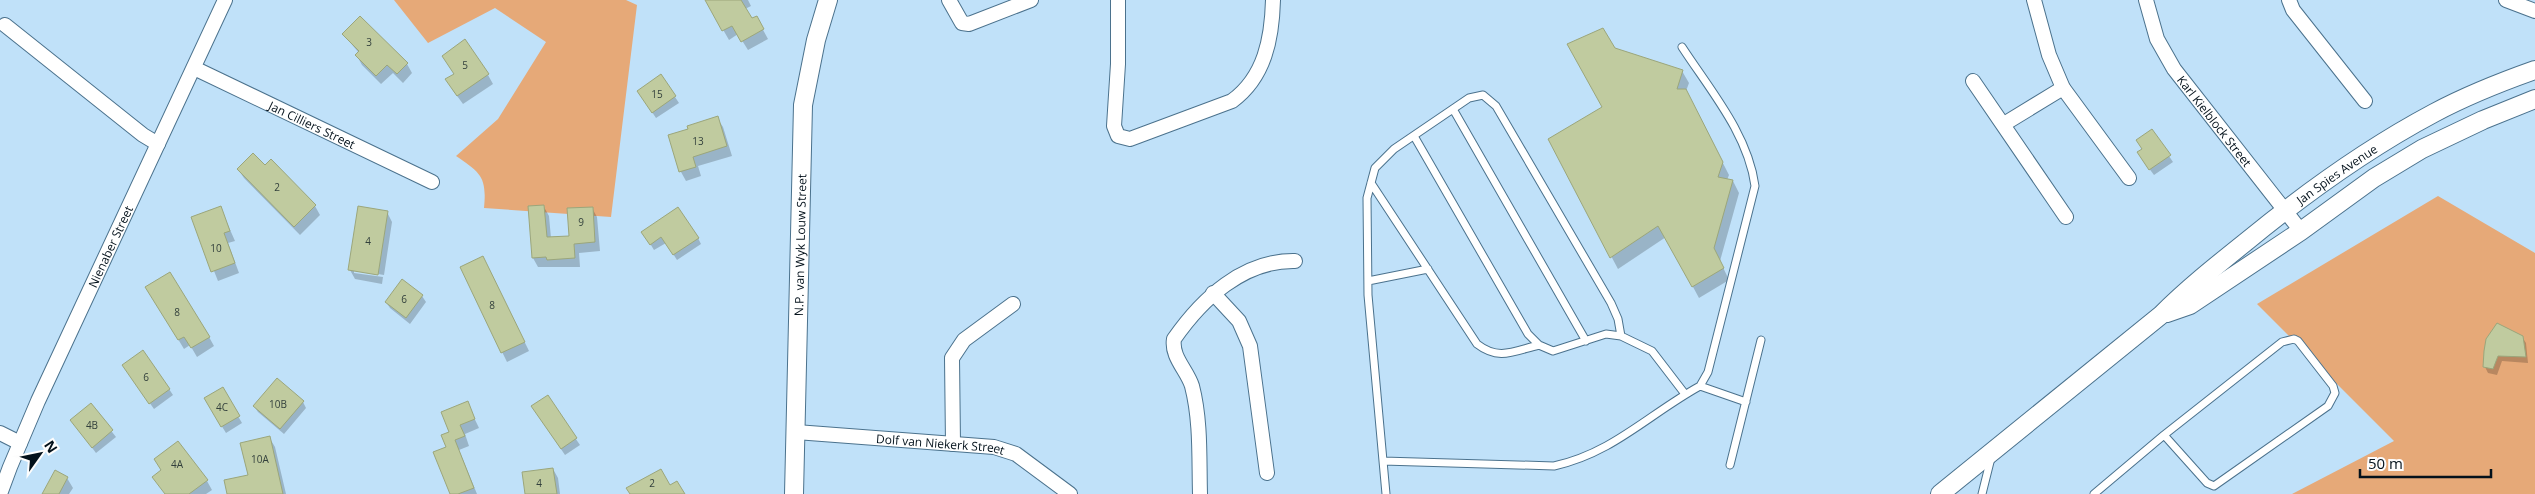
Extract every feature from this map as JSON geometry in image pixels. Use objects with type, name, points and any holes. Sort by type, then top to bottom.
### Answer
[{"type":"street","name":"Nienaber Street","points":[[0,494],[20,443],[225,0]]},
{"type":"street","name":"N.P. van Wyk Louw Street","points":[[794,494],[803,105],[816,40],[828,0]]},
{"type":"street","points":[[949,0],[962,22],[970,24],[1031,0]]},
{"type":"street","points":[[1118,0],[1118,64],[1114,126],[1118,136],[1126,139],[1232,101],[1241,95],[1258,73],[1272,34],[1273,0]]},
{"type":"street","points":[[2034,0],[2049,55],[2063,88],[2129,178]]},
{"type":"street","name":"Karl Kielblock Street","points":[[2146,0],[2158,39],[2174,68],[2301,231]]},
{"type":"street","points":[[2289,0],[2293,10],[2365,101]]},
{"type":"street","points":[[2506,0],[2535,11]]},
{"type":"street","points":[[5,25],[143,135],[158,144]]},
{"type":"street","name":"Jan Cilliers Street","points":[[194,68],[432,182]]},
{"type":"street","name":"Jan Spies Avenue","points":[[1948,491],[2161,315],[2185,291],[2285,209],[2394,136],[2434,113],[2470,96],[2535,70]]},
{"type":"street","points":[[1973,81],[2066,217]]},
{"type":"street","points":[[2470,96],[2535,82]]},
{"type":"street","points":[[2004,124],[2063,88]]},
{"type":"street","name":"Jan Spies Avenue","points":[[2161,315],[2190,305],[2301,231],[2374,178],[2422,149],[2535,99]]},
{"type":"street","points":[[1200,494],[1195,399],[1191,382],[1173,346],[1182,329],[1214,293],[1246,272],[1284,261],[1295,261]]},
{"type":"street","points":[[1214,293],[1239,321],[1250,346],[1267,473]]},
{"type":"street","points":[[953,444],[952,358],[964,340],[1013,304]]},
{"type":"street","points":[[0,432],[20,443]]},
{"type":"street","name":"Dolf van Niekerk Street","points":[[796,432],[994,447],[1016,454],[1070,494]]},
{"type":"lane","points":[[1383,461],[1554,466],[1578,461],[1607,448],[1678,402],[1685,394],[1700,386],[1708,372],[1754,186],[1752,167],[1742,141],[1682,47]]},
{"type":"lane","points":[[1386,494],[1368,281],[1367,198],[1375,168],[1394,149],[1469,98],[1483,95],[1496,106],[1611,303],[1618,319],[1621,336]]},
{"type":"lane","points":[[1453,109],[1586,341]]},
{"type":"lane","points":[[1414,136],[1528,334],[1539,345],[1553,351],[1606,334],[1621,336],[1652,351],[1685,394]]},
{"type":"lane","points":[[1371,183],[1477,344],[1496,355],[1539,345]]},
{"type":"lane","points":[[1368,281],[1428,270]]},
{"type":"lane","points":[[1730,465],[1761,340]]},
{"type":"lane","points":[[2094,494],[2164,435],[2278,345],[2288,340],[2298,341],[2333,386],[2335,393],[2328,406],[2218,484],[2210,485],[2164,435]]},
{"type":"lane","points":[[1700,386],[1746,402]]},
{"type":"lane","points":[[1982,494],[1992,453]]},
{"type":"shaded area","points":[[394,0],[626,0],[637,5],[611,217],[484,208],[485,198],[481,177],[456,156],[498,119],[546,42],[495,8],[428,43]]},
{"type":"shaded area","points":[[2438,196],[2535,253],[2535,494],[2292,494],[2394,441],[2257,304]]},
{"type":"building","points":[[705,0],[741,0],[752,18],[757,16],[764,29],[741,42],[732,26],[722,31]]},
{"type":"building","points":[[360,16],[408,63],[397,74],[387,65],[376,76],[355,55],[359,51],[342,34]]},
{"type":"building","points":[[1603,28],[1615,48],[1683,70],[1677,89],[1686,89],[1723,162],[1718,177],[1733,180],[1714,248],[1724,268],[1692,287],[1658,226],[1610,258],[1548,139],[1602,107],[1567,44]]},
{"type":"building","points":[[465,39],[489,74],[457,96],[445,79],[454,74],[442,56]]},
{"type":"building","points":[[661,74],[676,96],[652,113],[637,91]]},
{"type":"building","points":[[718,116],[727,146],[693,157],[696,167],[679,172],[668,135],[688,129],[687,126]]},
{"type":"building","points":[[2152,129],[2171,155],[2149,170],[2137,152],[2142,149],[2136,140]]},
{"type":"building","points":[[253,153],[265,165],[271,159],[316,205],[294,227],[237,169]]},
{"type":"building","points":[[544,205],[547,237],[569,236],[567,208],[593,207],[595,242],[574,244],[575,258],[547,260],[546,257],[532,258],[528,206]]},
{"type":"building","points":[[221,206],[230,231],[224,233],[235,263],[211,272],[191,217]]},
{"type":"building","points":[[358,206],[388,211],[378,275],[348,270]]},
{"type":"building","points":[[678,207],[699,238],[673,255],[661,237],[650,245],[641,232]]},
{"type":"building","points":[[483,256],[525,342],[501,353],[460,267]]},
{"type":"building","points":[[170,272],[210,337],[191,348],[184,337],[178,340],[145,287]]},
{"type":"building","points":[[402,279],[423,295],[406,318],[385,302]]},
{"type":"building","points":[[2497,323],[2523,336],[2526,357],[2498,356],[2493,369],[2483,367],[2486,339]]},
{"type":"building","points":[[143,350],[170,389],[149,404],[122,365]]},
{"type":"building","points":[[277,378],[304,401],[280,429],[253,406]]},
{"type":"building","points":[[223,387],[240,416],[221,427],[204,398]]},
{"type":"building","points":[[548,395],[577,438],[561,449],[531,406]]},
{"type":"building","points":[[468,401],[475,419],[460,425],[465,436],[455,440],[474,488],[458,494],[450,494],[433,452],[446,447],[441,435],[449,432],[441,412]]},
{"type":"building","points":[[91,403],[113,430],[92,448],[70,420]]},
{"type":"building","points":[[270,436],[283,494],[227,494],[224,480],[248,475],[240,443]]},
{"type":"building","points":[[178,441],[208,480],[189,494],[165,494],[152,477],[161,470],[154,459]]},
{"type":"building","points":[[553,468],[557,494],[525,494],[522,472]]},
{"type":"building","points":[[661,469],[670,485],[677,481],[685,494],[630,494],[626,488]]},
{"type":"building","points":[[55,470],[68,477],[59,494],[42,494]]}]
